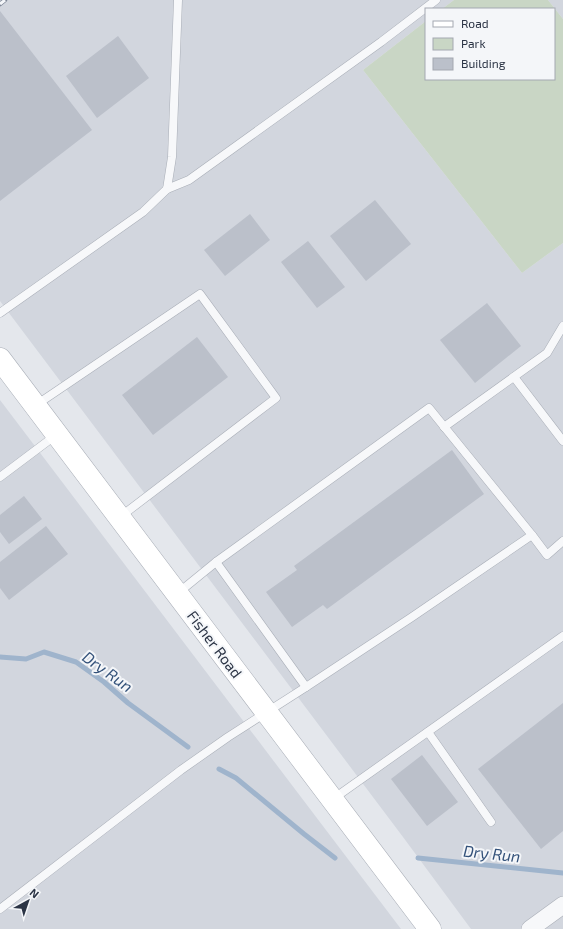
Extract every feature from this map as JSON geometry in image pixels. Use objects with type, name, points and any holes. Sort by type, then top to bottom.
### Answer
[{"type":"main road","name":"Fisher Road","points":[[0,359],[430,929]]},
{"type":"street","points":[[530,929],[563,905]]},
{"type":"lane","points":[[166,189],[172,158],[178,0]]},
{"type":"lane","points":[[426,8],[436,0]]},
{"type":"lane","points":[[0,313],[143,212],[166,189],[189,180],[381,42],[425,8]]},
{"type":"lane","points":[[35,406],[200,294],[276,398],[120,518]]},
{"type":"lane","points":[[444,427],[547,353],[563,326]]},
{"type":"lane","points":[[514,377],[563,441]]},
{"type":"lane","points":[[177,594],[216,562],[429,408],[547,555],[563,541]]},
{"type":"lane","points":[[0,477],[57,434]]},
{"type":"lane","points":[[0,910],[181,770],[532,536]]},
{"type":"lane","points":[[216,562],[306,687]]},
{"type":"lane","points":[[332,800],[563,636]]},
{"type":"lane","points":[[428,732],[491,822]]},
{"type":"shaded area","points":[[0,0],[454,0],[443,8],[425,8],[425,22],[363,70],[522,273],[563,243],[563,929],[471,929],[0,301]]},
{"type":"shaded area","points":[[548,0],[563,0],[563,19],[555,8]]},
{"type":"shaded area","points":[[0,400],[401,929],[0,929]]},
{"type":"green space","points":[[454,0],[548,0],[554,8],[443,8]]},
{"type":"green space","points":[[555,9],[563,19],[563,243],[522,273],[363,70],[425,22],[425,80],[555,80]]},
{"type":"building","points":[[0,11],[92,130],[0,201]]},
{"type":"building","points":[[118,36],[149,78],[97,118],[66,76]]},
{"type":"building","points":[[375,200],[411,244],[366,281],[330,236]]},
{"type":"building","points":[[250,214],[270,240],[225,276],[204,250]]},
{"type":"building","points":[[308,241],[345,287],[317,308],[281,262]]},
{"type":"building","points":[[487,303],[521,346],[475,383],[440,340]]},
{"type":"building","points":[[197,337],[228,377],[153,435],[122,395]]},
{"type":"building","points":[[452,450],[484,494],[327,609],[323,605],[292,627],[266,592],[297,570],[294,566]]},
{"type":"building","points":[[24,496],[42,519],[9,544],[0,532],[0,515]]},
{"type":"building","points":[[46,526],[68,554],[9,600],[0,588],[0,562]]},
{"type":"building","points":[[563,703],[563,831],[541,849],[478,769]]},
{"type":"building","points":[[422,755],[458,802],[427,826],[391,779]]},
{"type":"waterway","name":"Dry Run","points":[[0,657],[26,659],[44,652],[76,662],[104,682],[128,703],[188,747]]},
{"type":"waterway","name":"Dry Run","points":[[219,769],[236,778],[335,858]]},
{"type":"waterway","name":"Dry Run","points":[[418,858],[563,873]]},
{"type":"railway","points":[[0,4],[5,0]]}]
